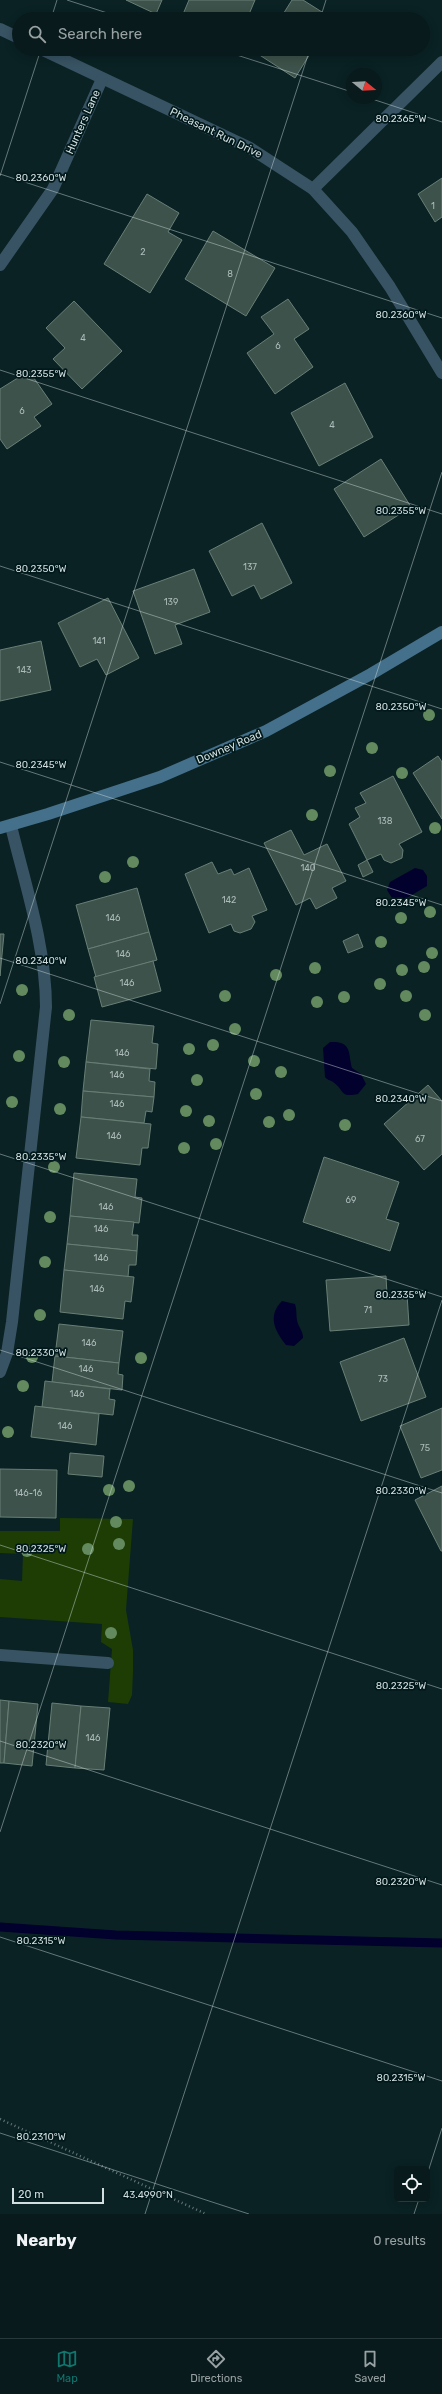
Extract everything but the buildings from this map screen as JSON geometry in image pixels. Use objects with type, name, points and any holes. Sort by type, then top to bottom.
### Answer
[{"type":"main road","name":"Downey Road","points":[[5,827],[160,777],[266,732],[371,674],[442,632]]},
{"type":"street","points":[[0,29],[12,35]]},
{"type":"street","name":"Pheasant Run Drive","points":[[55,56],[250,148],[313,189],[352,232],[390,287],[442,373]]},
{"type":"street","points":[[313,189],[442,62]]},
{"type":"street","name":"Hunters Lane","points":[[0,265],[53,189],[102,79]]},
{"type":"street","points":[[0,1372],[6,1353],[12,1322],[46,1007],[44,972],[40,946],[5,827]]},
{"type":"street","points":[[0,1655],[108,1663]]},
{"type":"path","points":[[0,2119],[206,2214]]},
{"type":"green space","points":[[60,1518],[133,1519],[126,1610],[133,1650],[132,1695],[128,1704],[108,1702],[112,1649],[101,1642],[102,1624],[0,1617],[0,1579],[22,1581],[23,1554],[0,1553],[0,1531],[60,1531]]},
{"type":"shaded area","points":[[415,868],[423,870],[427,876],[427,886],[400,902],[392,898],[387,890],[390,882]]},
{"type":"shaded area","points":[[330,1042],[342,1043],[348,1049],[352,1068],[361,1074],[366,1084],[358,1094],[345,1094],[337,1085],[325,1077],[323,1048]]},
{"type":"shaded area","points":[[282,1301],[295,1304],[297,1318],[303,1338],[294,1346],[286,1345],[274,1323],[275,1312]]},
{"type":"waterway","points":[[0,1927],[116,1935],[442,1943]]}]
